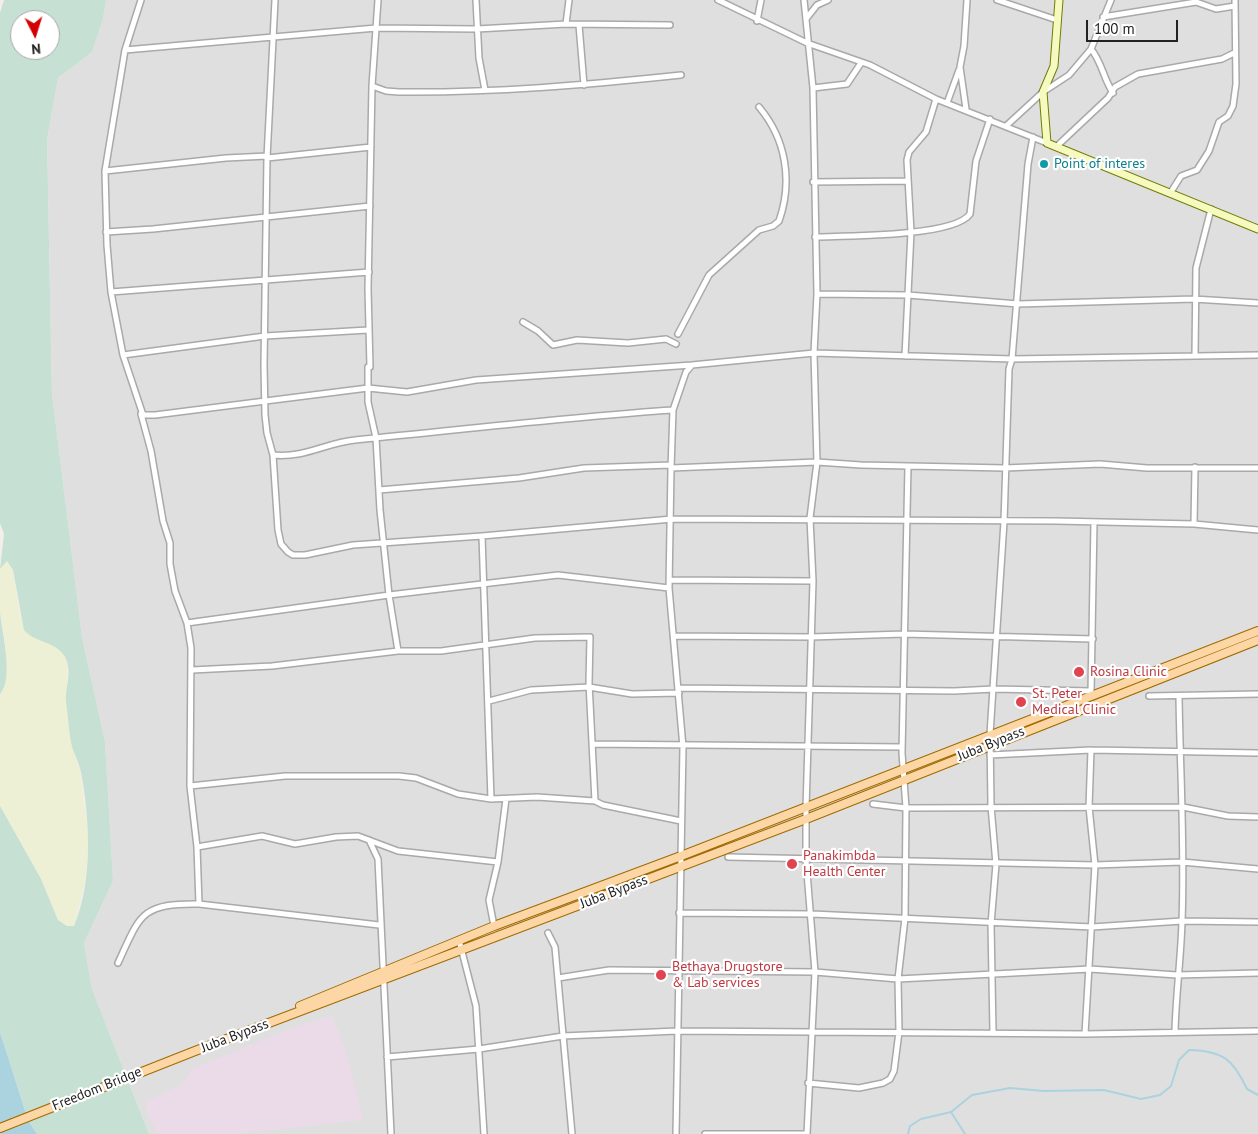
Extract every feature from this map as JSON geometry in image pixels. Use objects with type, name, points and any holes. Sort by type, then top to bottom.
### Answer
[{"type":"main road","name":"Juba Bypass","points":[[195,1051],[382,971],[494,926],[806,808],[1091,693],[1258,631]]},
{"type":"main road","name":"Juba Bypass","points":[[195,1051],[806,819],[990,744],[1258,640]]},
{"type":"main road","name":"Freedom Bridge","points":[[0,1128],[195,1051]]},
{"type":"street","points":[[141,0],[125,50],[105,171],[106,232],[111,292],[123,355],[155,466],[163,521],[171,547],[170,564],[175,591],[187,623],[192,670],[190,786],[197,847],[199,904]]},
{"type":"street","points":[[275,0],[267,157],[265,400],[267,433],[273,455],[278,530],[281,544],[293,555],[306,555],[353,545],[482,536],[672,519],[810,518],[1094,522],[1194,524],[1258,530]]},
{"type":"street","points":[[378,0],[372,86],[368,330],[370,367],[368,367],[368,402],[376,438],[389,595],[398,651]]},
{"type":"street","points":[[476,0],[477,29],[485,90]]},
{"type":"street","points":[[566,24],[569,0]]},
{"type":"street","points":[[718,0],[726,2],[757,21],[808,43],[870,65],[947,104],[966,109],[1258,229]]},
{"type":"street","points":[[757,21],[761,0]]},
{"type":"street","points":[[705,1134],[807,1134],[808,1083],[815,972],[812,914],[806,860],[806,808],[808,688],[813,580],[810,518],[817,462],[814,354],[817,294],[813,182],[814,88],[804,0]]},
{"type":"street","points":[[806,19],[817,5],[828,0]]},
{"type":"street","points":[[947,104],[960,67],[964,46],[967,0]]},
{"type":"street","points":[[997,0],[1057,20]]},
{"type":"street","points":[[1047,142],[1043,92],[1054,66],[1059,0]]},
{"type":"street","points":[[1006,126],[1043,92],[1069,75],[1091,49],[1110,0]]},
{"type":"street","points":[[1104,17],[1196,2],[1216,9],[1235,3],[1234,53],[1236,84],[1233,106],[1228,116],[1219,122],[1209,151],[1197,170],[1181,176],[1171,192]]},
{"type":"street","points":[[125,50],[376,28],[477,29],[566,24],[670,25]]},
{"type":"street","points":[[579,25],[584,85]]},
{"type":"street","points":[[1091,49],[1100,60],[1104,80],[1113,93]]},
{"type":"street","points":[[1057,146],[1113,93],[1115,87],[1138,74],[1222,59],[1234,53]]},
{"type":"street","points":[[814,88],[847,84],[861,63]]},
{"type":"street","points":[[960,67],[966,109]]},
{"type":"street","points":[[372,86],[386,91],[399,92],[485,90],[584,85],[681,75]]},
{"type":"street","points":[[905,356],[911,232],[907,181],[909,152],[926,132],[936,99]]},
{"type":"street","points":[[678,334],[709,275],[758,230],[777,224],[783,212],[787,174],[785,155],[775,130],[758,107]]},
{"type":"street","points":[[814,237],[911,232],[946,227],[967,218],[972,198],[976,161],[990,120]]},
{"type":"street","points":[[993,1032],[991,924],[996,864],[991,806],[990,734],[1004,522],[1004,468],[1009,369],[1012,359],[1018,304],[1028,164],[1033,137]]},
{"type":"street","points":[[105,171],[226,158],[267,157],[371,147]]},
{"type":"street","points":[[813,182],[907,181]]},
{"type":"street","points":[[106,232],[370,206]]},
{"type":"street","points":[[1194,356],[1196,268],[1211,210]]},
{"type":"street","points":[[111,292],[369,272]]},
{"type":"street","points":[[817,294],[908,295],[1018,304],[1194,299],[1258,304]]},
{"type":"street","points":[[523,322],[538,331],[553,345],[577,340],[628,344],[666,339],[676,344]]},
{"type":"street","points":[[123,355],[265,336],[368,330]]},
{"type":"street","points":[[141,414],[155,416],[265,400],[368,388],[407,392],[476,380],[692,365],[814,354],[1012,359],[1258,355]]},
{"type":"street","points":[[676,1134],[676,1031],[683,747],[669,588],[672,519],[671,466],[673,410],[686,372],[692,365]]},
{"type":"street","points":[[273,455],[287,456],[312,453],[348,441],[549,419],[673,410]]},
{"type":"street","points":[[379,490],[518,478],[584,468],[817,462],[1004,468],[1100,464],[1147,468],[1258,468]]},
{"type":"street","points":[[808,1083],[859,1088],[890,1079],[894,1071],[899,1032],[898,979],[905,918],[906,808],[902,747],[908,466]]},
{"type":"street","points":[[1194,524],[1195,467]]},
{"type":"street","points":[[489,701],[531,690],[589,686],[632,694],[679,690],[808,688],[903,691],[994,688],[1091,693],[1094,522]]},
{"type":"street","points":[[482,536],[491,799]]},
{"type":"street","points":[[187,623],[389,595],[558,575],[584,576],[669,588]]},
{"type":"street","points":[[670,580],[813,580]]},
{"type":"street","points":[[674,636],[811,637],[904,634],[1093,639]]},
{"type":"street","points":[[192,670],[272,666],[398,651],[440,651],[535,638],[590,637],[589,686],[595,800]]},
{"type":"street","points":[[1149,696],[1258,694]]},
{"type":"street","points":[[1175,1031],[1177,975],[1182,921],[1183,807],[1179,696]]},
{"type":"street","points":[[592,744],[683,747],[902,747]]},
{"type":"street","points":[[990,755],[1091,750],[1258,753]]},
{"type":"street","points":[[1085,1034],[1095,865],[1089,807],[1091,750]]},
{"type":"street","points":[[190,786],[285,776],[390,775],[416,778],[458,794],[491,799],[537,797],[595,800],[604,805],[681,821]]},
{"type":"street","points":[[494,926],[489,900],[498,862],[506,799]]},
{"type":"street","points":[[872,804],[906,808],[991,806],[1183,807],[1228,816],[1258,817]]},
{"type":"street","points":[[197,847],[262,836],[295,844],[336,837],[358,836],[398,851],[498,862]]},
{"type":"street","points":[[369,840],[378,859],[379,925],[391,1134]]},
{"type":"street","points":[[728,857],[806,860],[906,860],[996,864],[1095,865],[1182,862],[1258,869]]},
{"type":"street","points":[[118,963],[134,926],[143,915],[152,909],[174,904],[199,904],[379,925]]},
{"type":"street","points":[[679,913],[812,914],[991,924],[1092,927],[1182,921],[1258,922]]},
{"type":"street","points":[[548,933],[555,947],[572,1134]]},
{"type":"street","points":[[459,940],[476,1006],[484,1134]]},
{"type":"street","points":[[558,978],[609,970],[815,972],[898,979],[1090,970],[1177,975],[1258,973]]},
{"type":"street","points":[[387,1057],[479,1049],[563,1036],[676,1031],[1085,1034],[1258,1030]]},
{"type":"shaded area","points":[[106,0],[1258,0],[1258,1134],[149,1134],[92,989],[84,943],[113,881],[105,742],[82,637],[52,394],[47,140],[58,78],[92,52],[103,19]]},
{"type":"shaded area","points":[[332,1016],[347,1054],[363,1120],[233,1134],[158,1134],[147,1112],[146,1102],[183,1084],[192,1069],[300,1025]]},
{"type":"green space","points":[[4,0],[106,0],[103,19],[92,52],[58,78],[47,140],[52,394],[82,637],[105,742],[113,881],[84,943],[92,989],[149,1134],[37,1134],[28,1120],[0,1032],[0,806],[41,879],[58,920],[67,926],[74,926],[84,890],[87,870],[88,830],[80,769],[72,747],[69,730],[66,702],[69,674],[67,663],[65,657],[56,648],[24,630],[13,570],[7,561],[0,569],[4,534],[0,523],[0,13]]},
{"type":"green space","points":[[7,561],[13,571],[20,618],[28,634],[55,646],[68,663],[66,700],[72,746],[80,771],[89,840],[85,882],[74,926],[67,926],[58,920],[41,879],[7,822],[0,806],[0,695],[6,648],[0,612],[0,569]]},
{"type":"green space","points":[[0,612],[7,667],[4,687],[0,694]]},
{"type":"water","points":[[0,1032],[28,1120],[37,1134],[0,1134]]},
{"type":"waterway","points":[[908,1134],[910,1126],[921,1119],[951,1112],[972,1095],[1010,1088],[1044,1091],[1104,1090],[1141,1099],[1160,1095],[1171,1086],[1179,1060],[1189,1050],[1210,1052],[1226,1059],[1237,1070],[1247,1089],[1258,1095]]},
{"type":"waterway","points":[[951,1112],[965,1134]]},
{"type":"place","name":"Point of interes","points":[[1044,164]]},
{"type":"place","name":"Rosina Clinic","points":[[1079,672]]},
{"type":"place","name":"St. Peter Medical Clinic","points":[[1021,702]]},
{"type":"place","name":"Panakimbda Health Center","points":[[792,864]]},
{"type":"place","name":"Bethaya Drugstore & Lab services","points":[[661,975]]}]
